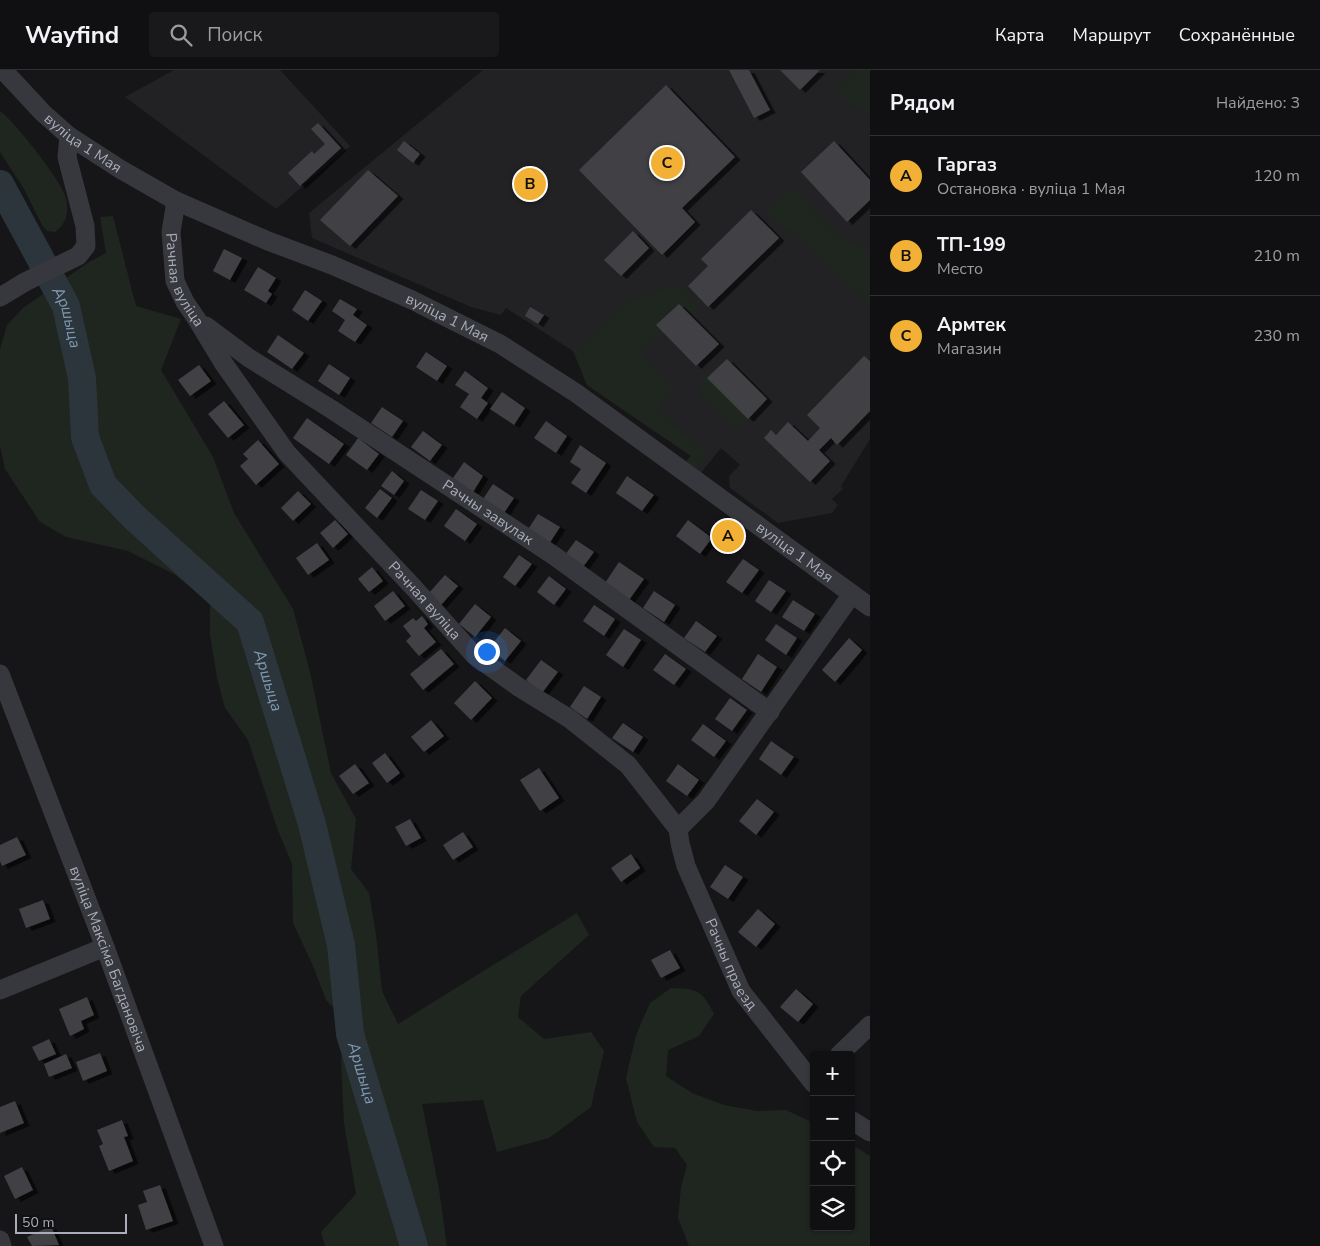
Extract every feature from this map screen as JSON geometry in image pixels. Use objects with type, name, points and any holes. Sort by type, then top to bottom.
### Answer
[{"type":"street","name":"вуліца 1 Мая","points":[[3,70],[43,113],[69,136],[120,169],[176,201],[412,300],[500,344],[576,393],[870,607]]},
{"type":"street","points":[[0,297],[25,282],[78,256],[86,246],[85,226],[67,157],[69,136]]},
{"type":"street","name":"Рачная вуліца","points":[[176,201],[171,232],[176,281],[185,302],[224,364],[287,453],[474,655],[520,688],[570,719],[628,765],[678,829]]},
{"type":"street","name":"Рачны завулак","points":[[198,321],[249,358],[331,409],[553,555],[770,712]]},
{"type":"street","points":[[678,829],[706,801],[852,594]]},
{"type":"street","name":"вуліца Максіма Багдановіча","points":[[0,674],[105,947],[214,1246]]},
{"type":"street","name":"Рачны праезд","points":[[678,829],[686,866],[741,991],[810,1077]]},
{"type":"street","points":[[0,990],[105,947]]},
{"type":"street","points":[[842,1051],[870,1025]]},
{"type":"street","points":[[855,1123],[870,1132]]},
{"type":"street","points":[[0,1240],[2,1246]]},
{"type":"shaded area","points":[[174,70],[280,70],[350,146],[276,209],[125,97]]},
{"type":"shaded area","points":[[483,70],[870,70],[870,439],[841,486],[843,489],[832,499],[838,505],[832,513],[778,523],[730,488],[729,476],[740,465],[721,448],[700,474],[685,463],[691,456],[587,385],[573,351],[506,308],[501,315],[471,307],[312,238],[309,213]]},
{"type":"shaded area","points":[[856,70],[870,70],[870,112],[859,110],[835,91]]},
{"type":"shaded area","points":[[0,111],[16,126],[37,152],[63,190],[66,198],[67,212],[65,221],[55,232],[47,231],[42,225],[24,189],[0,152]]},
{"type":"shaded area","points":[[788,190],[796,191],[840,238],[861,245],[870,255],[870,305],[791,230],[785,231],[767,212]]},
{"type":"shaded area","points":[[113,216],[136,306],[181,319],[161,370],[213,457],[234,513],[293,609],[310,672],[331,773],[356,819],[351,869],[369,893],[376,934],[382,991],[398,1024],[577,913],[589,935],[521,996],[518,1017],[544,1039],[591,1032],[604,1051],[591,1107],[549,1138],[497,1152],[483,1100],[422,1104],[439,1189],[447,1246],[325,1246],[321,1232],[356,1194],[344,1123],[341,1065],[343,1018],[326,1000],[293,923],[292,864],[277,828],[248,740],[225,708],[217,678],[210,635],[210,603],[174,574],[128,551],[66,537],[40,522],[5,469],[0,446],[0,349],[7,325],[23,308],[89,262],[106,253],[100,217]]},
{"type":"shaded area","points":[[677,285],[698,305],[690,315],[678,304],[657,325],[663,332],[641,354],[673,388],[656,410],[708,454],[694,470],[685,463],[691,456],[587,385],[574,351],[621,304]]},
{"type":"shaded area","points":[[703,373],[748,419],[740,428],[736,430],[701,395],[700,384]]},
{"type":"shaded area","points":[[671,988],[693,990],[702,995],[714,1014],[699,1036],[668,1050],[666,1076],[692,1093],[724,1105],[757,1111],[786,1110],[810,1121],[810,1231],[855,1231],[855,1147],[870,1156],[870,1246],[689,1246],[678,1218],[681,1187],[687,1165],[675,1148],[654,1147],[637,1122],[626,1078],[636,1035],[650,1003]]},
{"type":"building","points":[[729,70],[749,70],[770,110],[754,118]]},
{"type":"building","points":[[780,70],[820,70],[800,90]]},
{"type":"building","points":[[666,85],[735,157],[682,208],[695,222],[662,255],[579,170]]},
{"type":"building","points":[[318,123],[341,148],[300,186],[288,173],[312,151],[314,154],[325,144],[311,129]]},
{"type":"building","points":[[404,141],[420,154],[413,163],[397,150]]},
{"type":"building","points":[[834,141],[870,180],[870,200],[847,222],[801,172]]},
{"type":"building","points":[[368,170],[398,196],[350,246],[320,220]]},
{"type":"building","points":[[532,172],[542,180],[528,196],[519,189]]},
{"type":"building","points":[[751,210],[779,238],[708,307],[688,286],[708,266],[701,259]]},
{"type":"building","points":[[633,231],[649,248],[621,276],[604,260]]},
{"type":"building","points":[[224,249],[242,258],[230,280],[213,271]]},
{"type":"building","points":[[258,267],[276,278],[268,291],[272,294],[266,303],[244,290]]},
{"type":"building","points":[[305,290],[322,301],[308,321],[292,310]]},
{"type":"building","points":[[340,299],[357,309],[353,315],[367,325],[355,342],[338,331],[345,320],[332,311]]},
{"type":"building","points":[[679,304],[719,344],[696,366],[656,325]]},
{"type":"building","points":[[530,307],[544,315],[538,324],[525,316]]},
{"type":"building","points":[[278,335],[304,353],[292,369],[267,352]]},
{"type":"building","points":[[426,352],[447,366],[437,381],[416,367]]},
{"type":"building","points":[[864,356],[870,361],[870,411],[837,445],[831,438],[819,450],[830,461],[810,482],[764,438],[771,430],[776,435],[788,422],[808,441],[820,428],[807,415]]},
{"type":"building","points":[[727,359],[767,399],[748,419],[707,378]]},
{"type":"building","points":[[329,364],[350,378],[339,395],[318,381]]},
{"type":"building","points":[[199,365],[211,381],[190,396],[178,380]]},
{"type":"building","points":[[465,371],[488,388],[481,398],[488,403],[477,419],[460,407],[469,394],[455,385]]},
{"type":"building","points":[[502,392],[525,408],[514,425],[490,409]]},
{"type":"building","points":[[224,401],[244,425],[228,438],[208,414]]},
{"type":"building","points":[[382,407],[403,421],[392,437],[371,423]]},
{"type":"building","points":[[307,418],[344,444],[329,464],[293,438]]},
{"type":"building","points":[[546,421],[567,436],[556,453],[534,438]]},
{"type":"building","points":[[423,431],[442,445],[430,461],[411,447]]},
{"type":"building","points":[[358,438],[379,454],[367,470],[346,455]]},
{"type":"building","points":[[258,440],[279,464],[256,485],[240,466],[248,459],[243,454]]},
{"type":"building","points":[[580,445],[606,463],[586,493],[571,483],[581,469],[570,462]]},
{"type":"building","points":[[464,462],[483,476],[473,492],[453,478]]},
{"type":"building","points":[[392,471],[404,481],[394,495],[381,486]]},
{"type":"building","points":[[627,476],[654,495],[642,511],[616,493]]},
{"type":"building","points":[[493,484],[514,498],[504,513],[483,499]]},
{"type":"building","points":[[380,489],[392,498],[377,518],[365,508]]},
{"type":"building","points":[[421,490],[438,501],[425,520],[408,509]]},
{"type":"building","points":[[298,491],[311,504],[293,521],[281,508]]},
{"type":"building","points":[[456,509],[477,524],[465,541],[444,526]]},
{"type":"building","points":[[538,514],[560,527],[549,544],[527,531]]},
{"type":"building","points":[[335,520],[348,534],[333,548],[320,533]]},
{"type":"building","points":[[688,520],[712,538],[700,554],[676,536]]},
{"type":"building","points":[[576,540],[594,552],[583,567],[565,555]]},
{"type":"building","points":[[317,543],[329,560],[308,575],[296,558]]},
{"type":"building","points":[[519,555],[532,564],[515,586],[503,577]]},
{"type":"building","points":[[743,559],[759,570],[742,593],[726,582]]},
{"type":"building","points":[[619,562],[644,579],[629,600],[605,583]]},
{"type":"building","points":[[372,567],[383,581],[369,592],[358,579]]},
{"type":"building","points":[[445,575],[458,586],[441,605],[428,594]]},
{"type":"building","points":[[549,576],[566,589],[554,605],[537,592]]},
{"type":"building","points":[[769,580],[786,591],[771,612],[755,601]]},
{"type":"building","points":[[393,591],[405,606],[385,621],[374,606]]},
{"type":"building","points":[[654,591],[675,605],[664,622],[643,608]]},
{"type":"building","points":[[793,600],[815,614],[804,631],[782,617]]},
{"type":"building","points":[[475,604],[491,617],[475,637],[459,624]]},
{"type":"building","points":[[594,605],[615,619],[604,636],[583,621]]},
{"type":"building","points":[[422,616],[428,624],[424,628],[436,642],[419,656],[406,641],[411,636],[403,626],[413,618],[416,621]]},
{"type":"building","points":[[696,621],[717,636],[705,652],[684,638]]},
{"type":"building","points":[[776,624],[797,638],[786,655],[765,640]]},
{"type":"building","points":[[505,628],[521,641],[505,661],[489,648]]},
{"type":"building","points":[[624,629],[641,640],[623,667],[606,655]]},
{"type":"building","points":[[849,638],[862,650],[835,682],[822,670]]},
{"type":"building","points":[[441,649],[454,664],[423,690],[410,674]]},
{"type":"building","points":[[665,654],[686,669],[674,685],[653,670]]},
{"type":"building","points":[[758,654],[777,667],[761,692],[742,679]]},
{"type":"building","points":[[541,660],[558,672],[542,693],[526,680]]},
{"type":"building","points":[[475,681],[492,698],[471,720],[454,703]]},
{"type":"building","points":[[584,686],[601,697],[587,719],[570,707]]},
{"type":"building","points":[[730,698],[747,710],[732,731],[715,719]]},
{"type":"building","points":[[431,720],[444,736],[424,752],[411,737]]},
{"type":"building","points":[[623,723],[643,737],[633,752],[612,738]]},
{"type":"building","points":[[703,724],[726,741],[714,757],[691,740]]},
{"type":"building","points":[[771,741],[794,757],[781,775],[759,759]]},
{"type":"building","points":[[385,753],[400,773],[387,783],[372,763]]},
{"type":"building","points":[[355,764],[369,783],[353,794],[339,776]]},
{"type":"building","points":[[678,764],[699,780],[687,796],[666,781]]},
{"type":"building","points":[[539,768],[559,798],[540,811],[520,780]]},
{"type":"building","points":[[757,799],[774,812],[756,835],[739,821]]},
{"type":"building","points":[[410,819],[421,838],[406,846],[395,827]]},
{"type":"building","points":[[463,832],[473,847],[453,860],[443,845]]},
{"type":"building","points":[[17,837],[26,855],[2,866],[0,861],[0,845]]},
{"type":"building","points":[[631,854],[640,868],[621,882],[611,868]]},
{"type":"building","points":[[725,865],[743,877],[728,899],[710,887]]},
{"type":"building","points":[[43,900],[50,919],[26,928],[19,909]]},
{"type":"building","points":[[758,909],[775,924],[756,947],[738,932]]},
{"type":"building","points":[[670,950],[680,968],[661,978],[651,960]]},
{"type":"building","points":[[796,989],[813,1004],[798,1022],[780,1007]]},
{"type":"building","points":[[87,997],[94,1015],[81,1021],[84,1029],[70,1036],[59,1009]]},
{"type":"building","points":[[49,1039],[56,1054],[39,1061],[32,1047]]},
{"type":"building","points":[[100,1053],[107,1071],[83,1081],[76,1062]]},
{"type":"building","points":[[66,1054],[72,1068],[49,1077],[44,1064]]},
{"type":"building","points":[[15,1101],[24,1123],[0,1133],[0,1107]]},
{"type":"building","points":[[122,1120],[128,1136],[124,1137],[133,1161],[109,1171],[99,1146],[103,1144],[97,1130]]},
{"type":"building","points":[[22,1167],[33,1190],[15,1199],[4,1176]]},
{"type":"building","points":[[160,1185],[173,1221],[146,1230],[138,1205],[147,1202],[143,1191]]},
{"type":"building","points":[[51,1226],[59,1245],[32,1246],[27,1237]]},
{"type":"waterway","name":"Аршыца","points":[[0,184],[66,306],[82,378],[85,437],[103,485],[134,517],[250,622],[312,824],[341,945],[350,1034],[414,1246]]},
{"type":"place","name":"Армтек","points":[[667,163]]},
{"type":"place","name":"ТП-199","points":[[530,184]]},
{"type":"place","name":"Гаргаз","points":[[728,536]]}]
